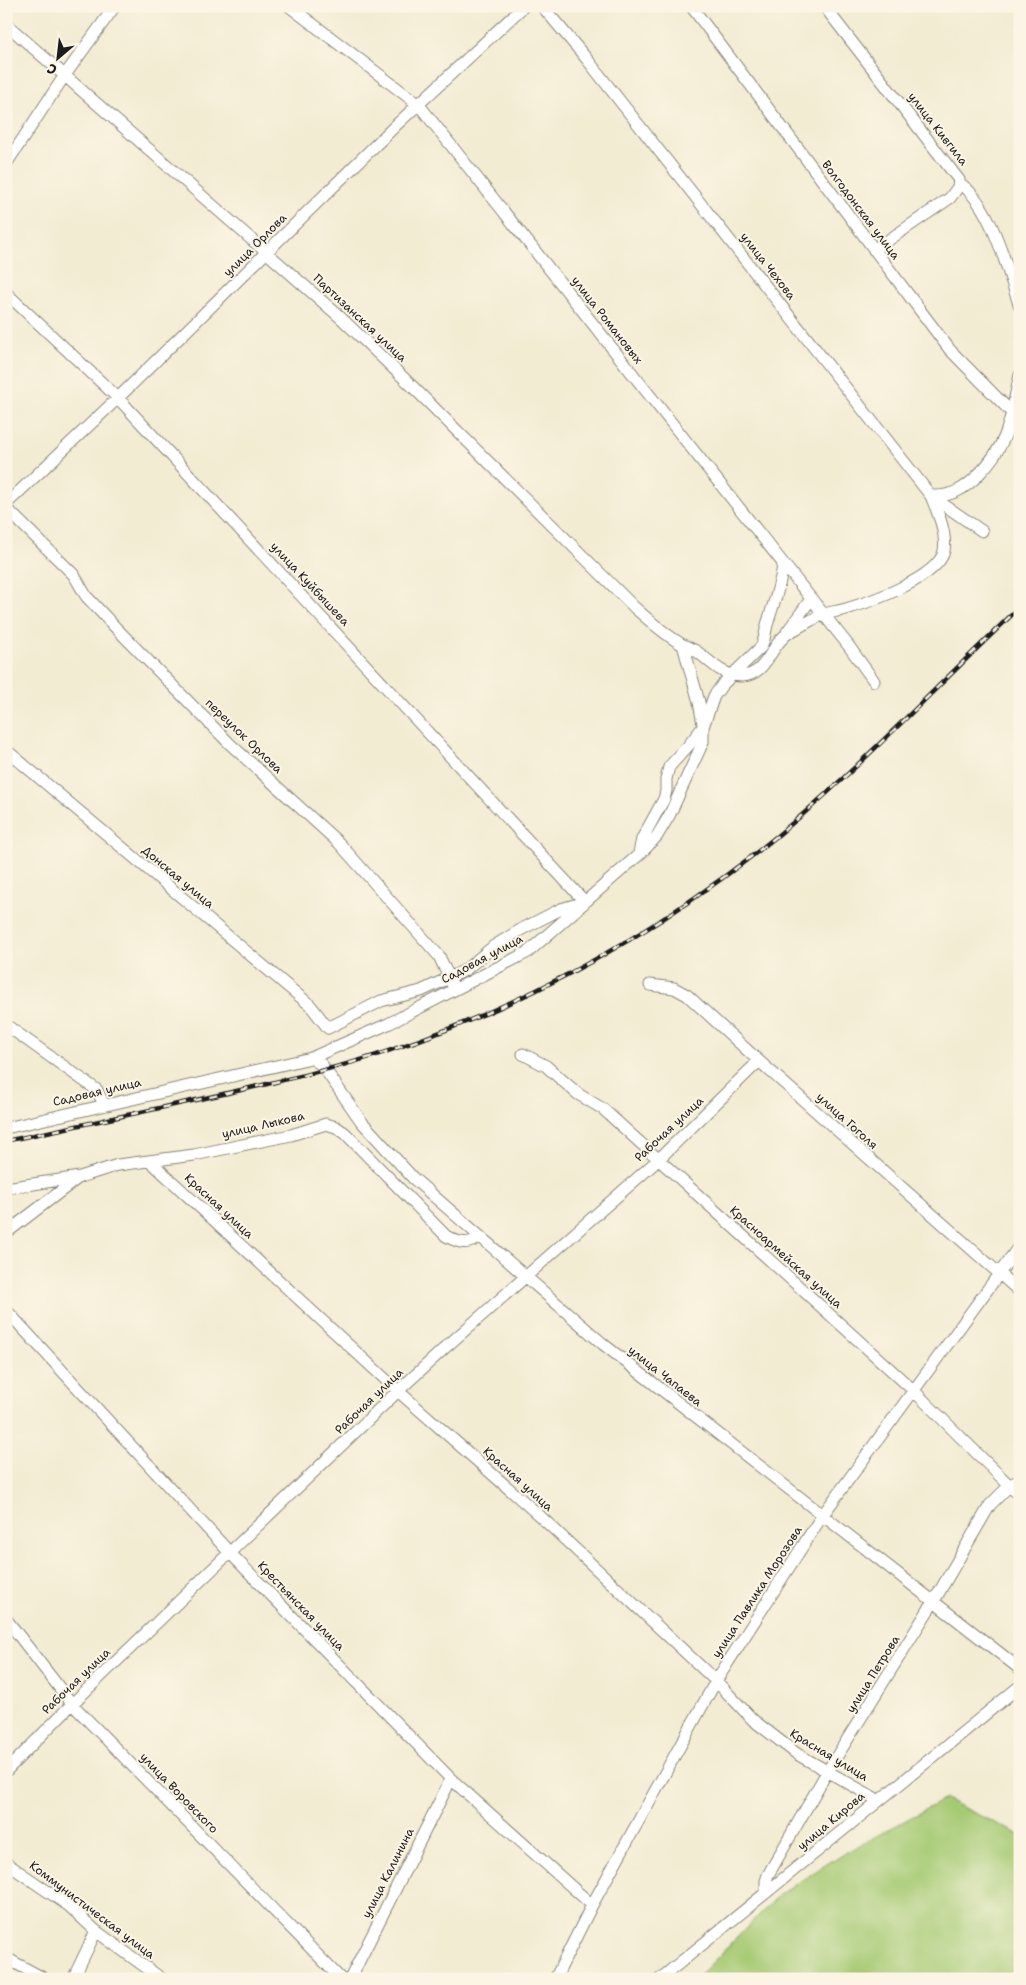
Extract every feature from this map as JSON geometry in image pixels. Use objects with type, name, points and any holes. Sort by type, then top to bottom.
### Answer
[{"type":"street","points":[[6,164],[65,75],[115,6]]},
{"type":"street","name":"улица Романовых","points":[[289,6],[419,105],[823,614],[874,681]]},
{"type":"street","name":"улица Орлова","points":[[6,504],[118,398],[394,127],[524,6]]},
{"type":"street","name":"улица Чехова","points":[[542,6],[610,88],[931,496],[982,531]]},
{"type":"street","name":"Волгодонская улица","points":[[691,6],[950,350],[1016,417]]},
{"type":"street","name":"улица Кивгила","points":[[824,6],[956,174],[959,183],[950,198],[874,250]]},
{"type":"street","name":"Партизанская улица","points":[[6,24],[340,317],[635,608],[683,645],[695,650],[719,671],[731,675]]},
{"type":"street","points":[[959,183],[972,193],[981,205],[992,227],[1020,307]]},
{"type":"street","name":"улица Куйбышева","points":[[6,293],[118,398],[585,902]]},
{"type":"street","points":[[784,636],[823,614],[864,603],[904,586],[937,566],[944,550],[944,538],[939,514],[931,496],[953,494],[974,480],[996,454],[1016,417],[1020,375]]},
{"type":"street","name":"переулок Орлова","points":[[6,508],[74,575],[86,596],[230,744],[339,843],[438,956],[454,991]]},
{"type":"street","points":[[637,857],[642,839],[664,799],[666,779],[670,767],[703,727],[714,696],[731,675],[761,647],[765,639],[766,627],[779,588],[783,564]]},
{"type":"street","points":[[731,675],[753,674],[763,666],[811,600]]},
{"type":"street","points":[[585,902],[637,857],[657,836],[669,816],[703,742],[699,702],[683,645]]},
{"type":"street","name":"Донская улица","points":[[7,753],[310,1005],[328,1028]]},
{"type":"street","name":"Садовая улица","points":[[328,1028],[381,1001],[421,991],[449,978],[465,970],[494,946],[522,929],[561,909],[585,902]]},
{"type":"street","name":"Садовая улица","points":[[6,1128],[312,1058],[388,1024],[528,952],[585,902]]},
{"type":"street","name":"улица Гоголя","points":[[650,985],[674,988],[687,995],[1020,1292]]},
{"type":"street","points":[[6,1025],[97,1090],[104,1105]]},
{"type":"street","name":"Красноармейская улица","points":[[523,1054],[546,1066],[578,1094],[603,1109],[1015,1483],[1020,1496]]},
{"type":"street","name":"улица Чапаева","points":[[312,1058],[319,1062],[346,1103],[383,1147],[413,1178],[603,1344],[1020,1669]]},
{"type":"street","name":"Рабочая улица","points":[[6,1770],[72,1704],[398,1392],[525,1276],[658,1160],[759,1061]]},
{"type":"street","name":"улица Лыкова","points":[[6,1188],[80,1177],[118,1165],[194,1155],[292,1135],[326,1124],[336,1127],[345,1133],[446,1236],[455,1241],[468,1244],[480,1237]]},
{"type":"street","name":"Красная улица","points":[[150,1161],[398,1392],[541,1517],[716,1681],[753,1720],[798,1754],[878,1800]]},
{"type":"street","points":[[6,1233],[80,1177]]},
{"type":"street","name":"улица Павлика Морозова","points":[[555,1979],[592,1905],[716,1681],[822,1516],[1020,1245]]},
{"type":"street","name":"Крестьянская улица","points":[[6,1310],[230,1553],[451,1779],[592,1905]]},
{"type":"street","name":"улица Петрова","points":[[766,1893],[766,1881],[776,1858],[827,1772],[934,1601],[990,1505],[1015,1483]]},
{"type":"street","name":"улица Воровского","points":[[6,1619],[11,1634],[72,1704],[341,1979]]},
{"type":"street","name":"улица Кирова","points":[[660,1979],[1020,1686]]},
{"type":"street","name":"улица Калинина","points":[[350,1979],[451,1779]]},
{"type":"street","name":"Коммунистическая улица","points":[[6,1863],[69,1906],[96,1931],[162,1979]]},
{"type":"street","points":[[73,1979],[96,1931]]},
{"type":"street","points":[[6,1958],[45,1979]]},
{"type":"green space","points":[[945,1799],[1020,1835],[1020,1979],[696,1979],[780,1894],[841,1855]]},
{"type":"railway","points":[[6,1141],[223,1094],[357,1061],[487,1013],[579,968],[624,943],[711,887],[788,827],[889,735],[1020,607]]}]
